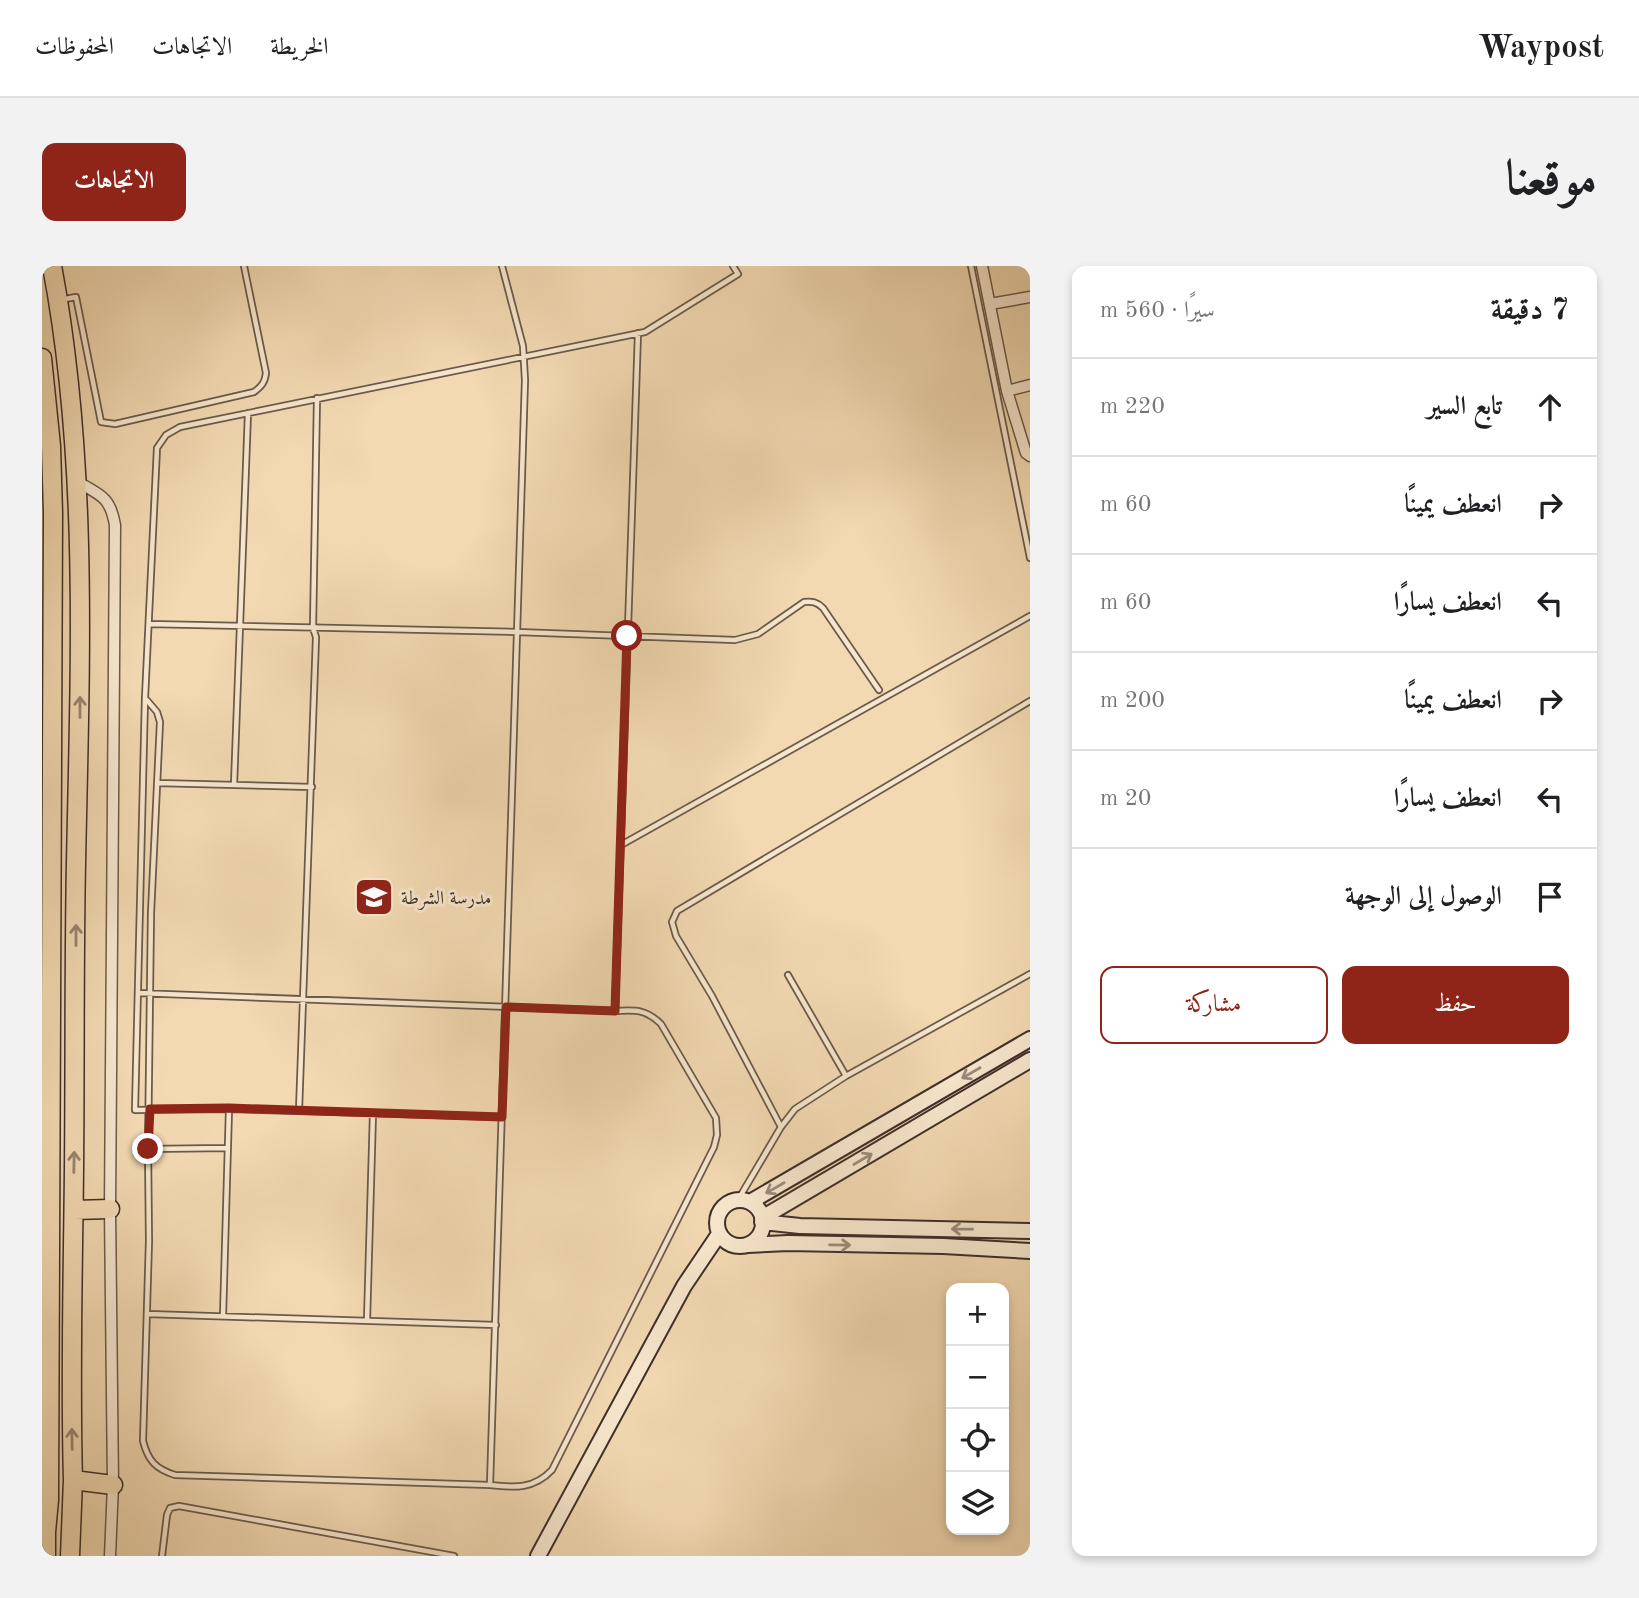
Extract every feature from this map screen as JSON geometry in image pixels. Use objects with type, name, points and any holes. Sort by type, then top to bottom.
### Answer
[{"type":"highway","points":[[52,266],[54,300],[65,342],[76,481],[80,729],[76,865],[73,1480],[69,1556]]},
{"type":"highway","points":[[42,358],[53,481],[46,1069],[46,1556]]},
{"type":"highway","points":[[74,1210],[110,1209]]},
{"type":"highway","points":[[73,1480],[113,1485]]},
{"type":"street","points":[[982,266],[1007,391],[1026,453],[1030,456]]},
{"type":"street","points":[[990,304],[1030,297]]},
{"type":"street","points":[[1007,391],[1030,385]]},
{"type":"street","points":[[76,481],[103,497],[112,508],[116,525],[110,1209],[113,1485],[110,1556]]},
{"type":"street","points":[[1030,1038],[744,1201],[732,1201],[721,1209],[717,1221],[719,1234],[732,1245],[788,1243],[943,1246],[1030,1251]]},
{"type":"street","points":[[762,1220],[1030,1060]]},
{"type":"street","points":[[744,1201],[760,1212],[762,1220],[758,1237],[748,1245]]},
{"type":"street","points":[[762,1220],[808,1226],[1030,1231]]},
{"type":"street","points":[[538,1556],[684,1286],[719,1234]]},
{"type":"lane","points":[[54,300],[76,298],[101,422],[114,425],[254,392],[261,387],[266,373],[244,266]]},
{"type":"lane","points":[[491,1485],[525,380],[523,346],[502,266]]},
{"type":"lane","points":[[502,1117],[229,1108],[135,1110],[145,698],[157,448],[166,435],[180,427],[645,332],[738,275],[733,266]]},
{"type":"lane","points":[[971,266],[1030,558]]},
{"type":"lane","points":[[615,1011],[638,333]]},
{"type":"lane","points":[[299,1111],[316,637],[313,628],[317,398]]},
{"type":"lane","points":[[234,785],[248,413]]},
{"type":"lane","points":[[149,624],[517,632],[713,640],[758,635],[804,603],[818,603],[879,690]]},
{"type":"lane","points":[[621,845],[1030,617]]},
{"type":"lane","points":[[138,993],[151,993],[615,1011],[639,1010],[651,1014],[661,1024],[716,1118],[717,1135],[714,1147],[551,1470],[535,1484],[515,1488],[175,1475],[161,1471],[149,1460],[143,1441],[149,1241],[148,1149],[150,1109],[151,993],[151,914],[160,722],[157,712],[145,698]]},
{"type":"lane","points":[[781,1127],[712,996],[676,936],[672,922],[677,911],[1030,701]]},
{"type":"lane","points":[[158,783],[312,787]]},
{"type":"lane","points":[[744,1201],[781,1127],[795,1109],[846,1076],[1030,974]]},
{"type":"lane","points":[[788,975],[846,1076]]},
{"type":"lane","points":[[223,1316],[229,1108]]},
{"type":"lane","points":[[367,1321],[373,1113]]},
{"type":"lane","points":[[148,1149],[228,1148]]},
{"type":"lane","points":[[147,1314],[496,1325]]},
{"type":"lane","points":[[162,1556],[167,1515],[170,1508],[178,1506],[454,1556]]},
{"type":"place","name":"مدرسة الشرطة","points":[[374,897]]},
{"type":"route","points":[[148,1149],[150,1109],[229,1108],[502,1117],[506,1007],[615,1011],[627,636]]}]
